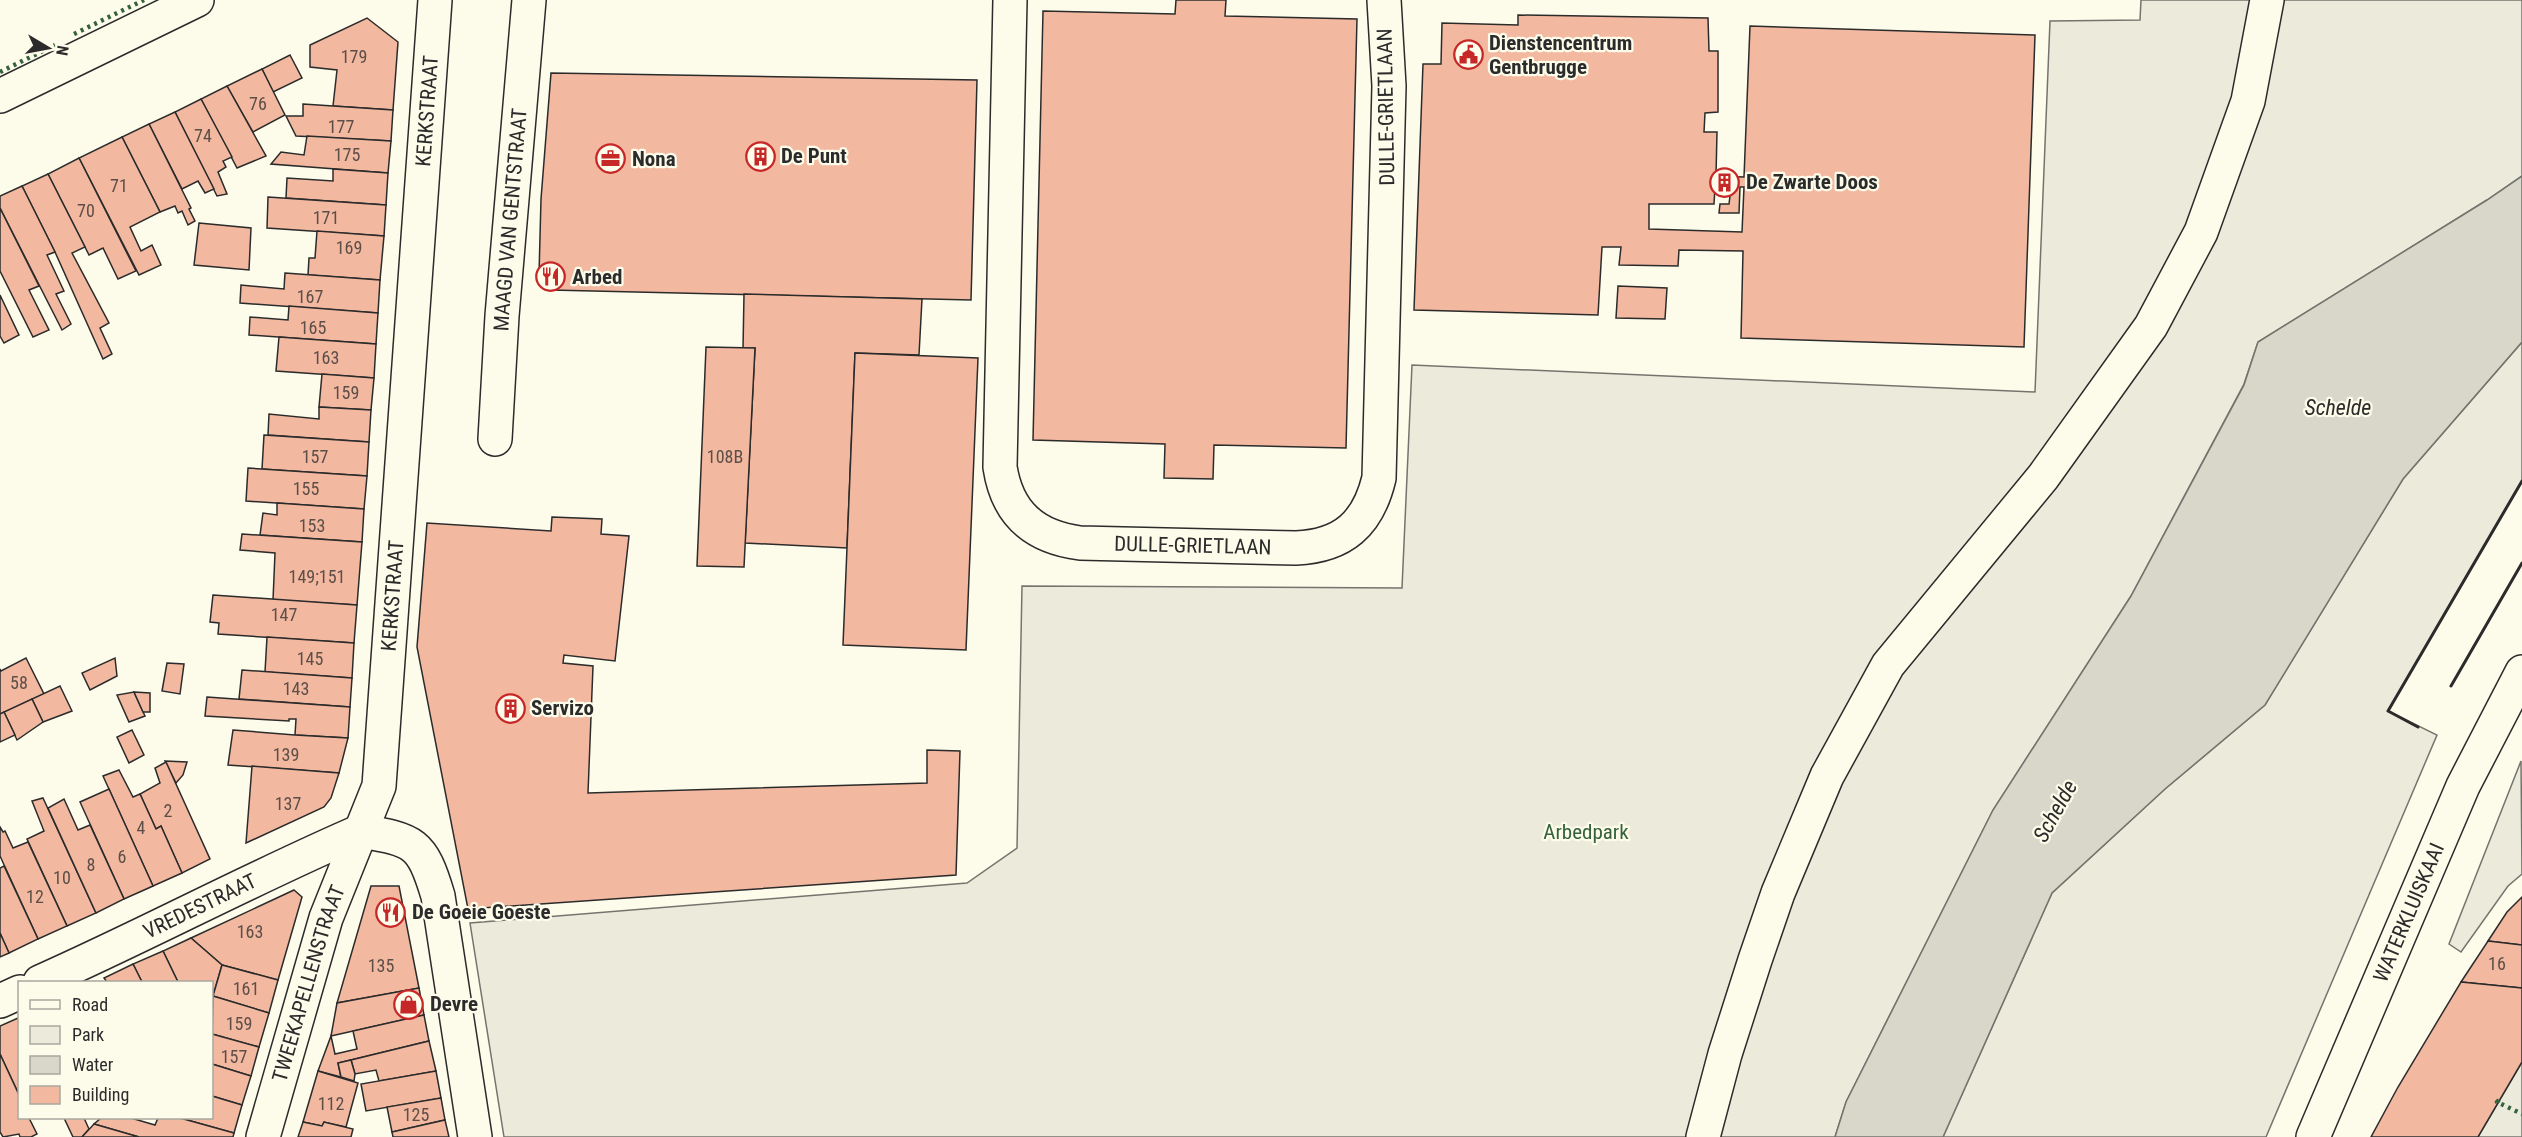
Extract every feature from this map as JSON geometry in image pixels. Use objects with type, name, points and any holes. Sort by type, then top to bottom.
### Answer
[{"type":"street","points":[[0,96],[196,0]]},
{"type":"street","name":"KERKSTRAAT","points":[[360,831],[379,786],[380,776],[435,0]]},
{"type":"street","name":"MAAGD VAN GENTSTRAAT","points":[[495,440],[502,316],[529,0]]},
{"type":"street","name":"DULLE-GRIETLAAN","points":[[1010,0],[999,467],[1009,501],[1018,513],[1037,529],[1052,538],[1064,541],[1296,548],[1318,547],[1352,530],[1374,500],[1379,478],[1389,86],[1383,0]]},
{"type":"street","points":[[1703,1137],[1725,1054],[1778,893],[1827,776],[1888,665],[2043,477],[2151,326],[2200,232],[2248,100],[2267,0]]},
{"type":"street","name":"WATERKLUISKAAI","points":[[2313,1137],[2463,786],[2518,686]]},
{"type":"street","points":[[360,831],[401,838],[417,849],[430,868],[438,896],[475,1137]]},
{"type":"street","name":"VREDESTRAAT","points":[[42,981],[272,870],[360,831]]},
{"type":"street","name":"TWEEKAPELLENSTRAAT","points":[[263,1137],[326,918],[360,831]]},
{"type":"street","points":[[0,1001],[18,993]]},
{"type":"green space","name":"Arbedpark","points":[[2141,0],[2522,0],[2522,176],[2258,342],[2244,384],[2131,596],[1993,810],[1846,1102],[1835,1137],[504,1137],[470,923],[967,883],[1017,848],[1022,586],[1402,588],[1412,365],[2035,392],[2050,21],[2140,20]]},
{"type":"green space","points":[[2522,342],[2522,481],[2388,711],[2437,735],[2266,1137],[1943,1137],[2052,893],[2165,789],[2265,705],[2403,479]]},
{"type":"green space","points":[[2521,761],[2522,874],[2508,886],[2461,952],[2449,944]]},
{"type":"green space","points":[[2522,1062],[2522,1137],[2478,1137]]},
{"type":"water","name":"Schelde","points":[[2522,176],[2522,342],[2403,479],[2265,705],[2165,789],[2052,893],[1943,1137],[1835,1137],[1846,1102],[1993,810],[2131,596],[2244,385],[2258,342]]},
{"type":"building","points":[[1176,0],[1226,0],[1225,16],[1357,19],[1346,448],[1214,445],[1213,479],[1164,478],[1165,444],[1033,440],[1043,11],[1175,14]]},
{"type":"building","name":"De Zwarte Doos","points":[[1518,15],[1708,18],[1709,51],[1718,51],[1718,112],[1705,113],[1704,132],[1717,132],[1716,176],[1744,177],[1750,26],[2035,35],[2024,347],[1741,338],[1743,251],[1679,250],[1678,266],[1619,265],[1621,247],[1602,247],[1598,315],[1414,310],[1423,64],[1441,64],[1442,23],[1518,25]],"holes":[[[1715,187],[1731,188],[1729,204],[1720,204],[1719,213],[1739,213],[1740,187],[1744,187],[1742,232],[1649,229],[1649,204],[1714,204]]]},
{"type":"building","points":[[367,18],[398,42],[393,110],[333,106],[337,70],[310,67],[310,45]]},
{"type":"building","points":[[290,55],[302,78],[273,92],[262,69]]},
{"type":"building","points":[[262,69],[285,115],[253,132],[227,86]]},
{"type":"building","name":"De Punt","points":[[551,73],[977,80],[971,300],[550,290],[539,275],[541,199]]},
{"type":"building","points":[[227,86],[266,156],[237,168],[201,99]]},
{"type":"building","points":[[201,99],[232,157],[223,161],[226,167],[218,172],[227,194],[217,196],[175,112]]},
{"type":"building","points":[[303,104],[393,110],[391,141],[296,136],[286,116],[303,116]]},
{"type":"building","points":[[175,112],[214,189],[205,193],[198,181],[182,189],[149,124]]},
{"type":"building","points":[[149,124],[191,208],[189,209],[195,221],[188,225],[182,211],[178,213],[175,206],[160,212],[122,137]]},
{"type":"building","points":[[307,136],[391,141],[388,173],[271,164],[281,152],[304,155]]},
{"type":"building","points":[[122,137],[160,212],[130,227],[141,251],[152,245],[161,265],[139,275],[79,158]]},
{"type":"building","points":[[79,158],[136,271],[118,279],[103,248],[89,255],[48,174]]},
{"type":"building","points":[[333,169],[388,173],[386,205],[286,198],[287,178],[333,181]]},
{"type":"building","points":[[48,174],[85,247],[72,253],[109,323],[100,328],[112,354],[103,359],[55,252],[22,186]]},
{"type":"building","points":[[22,186],[55,252],[47,255],[64,291],[56,294],[71,324],[62,330],[0,208],[0,196]]},
{"type":"building","points":[[268,197],[386,205],[384,236],[267,228]]},
{"type":"building","points":[[0,208],[39,286],[29,290],[49,330],[33,337],[0,271]]},
{"type":"building","points":[[199,223],[251,228],[249,270],[194,265]]},
{"type":"building","points":[[317,231],[384,236],[380,280],[308,275],[309,258],[315,258]]},
{"type":"building","points":[[285,273],[380,280],[378,313],[240,303],[241,285],[284,289]]},
{"type":"building","points":[[1618,286],[1667,288],[1665,319],[1616,318]]},
{"type":"building","points":[[744,294],[922,299],[919,355],[855,353],[847,548],[745,543],[755,348],[743,349]]},
{"type":"building","points":[[0,295],[19,335],[4,343],[0,336]]},
{"type":"building","points":[[289,306],[378,313],[376,344],[249,335],[250,317],[288,320]]},
{"type":"building","points":[[279,337],[376,344],[374,378],[276,371]]},
{"type":"building","points":[[706,347],[755,348],[744,567],[697,566]]},
{"type":"building","points":[[855,353],[978,358],[966,650],[843,645]]},
{"type":"building","points":[[322,374],[374,378],[371,410],[319,407]]},
{"type":"building","points":[[319,407],[371,410],[369,442],[268,435],[269,414],[319,419]]},
{"type":"building","points":[[264,435],[369,442],[367,476],[262,469]]},
{"type":"building","points":[[248,468],[367,476],[364,509],[246,501]]},
{"type":"building","points":[[277,503],[364,509],[362,542],[260,535],[263,513],[277,515]]},
{"type":"building","name":"Servizo","points":[[552,517],[602,519],[601,534],[629,536],[615,661],[564,655],[563,663],[593,666],[588,793],[927,783],[927,750],[960,751],[956,875],[468,909],[417,647],[427,523],[551,531]]},
{"type":"building","points":[[242,534],[362,542],[357,605],[273,600],[275,553],[240,550]]},
{"type":"building","points":[[213,595],[357,605],[354,643],[218,634],[219,623],[210,622]]},
{"type":"building","points":[[267,637],[354,643],[352,678],[265,672]]},
{"type":"building","points":[[26,658],[44,694],[0,714],[0,669],[1,671]]},
{"type":"building","points":[[115,658],[117,676],[90,690],[82,673]]},
{"type":"building","points":[[167,663],[184,664],[180,694],[162,691]]},
{"type":"building","points":[[242,670],[352,678],[350,707],[239,699]]},
{"type":"building","points":[[60,686],[72,711],[43,722],[32,699]]},
{"type":"building","points":[[134,692],[145,716],[129,722],[117,695]]},
{"type":"building","points":[[134,692],[150,693],[150,712],[143,712]]},
{"type":"building","points":[[207,697],[350,707],[348,738],[295,735],[296,719],[289,719],[289,721],[205,716]]},
{"type":"building","points":[[32,699],[43,722],[17,740],[4,712]]},
{"type":"building","points":[[4,712],[15,735],[0,742],[0,714]]},
{"type":"building","points":[[132,730],[144,755],[129,763],[117,737]]},
{"type":"building","points":[[233,730],[348,738],[339,773],[228,765]]},
{"type":"building","points":[[165,761],[187,762],[183,775],[176,783]]},
{"type":"building","points":[[166,762],[210,859],[182,873],[161,826],[156,829],[140,794],[160,783],[155,768]]},
{"type":"building","points":[[252,766],[339,773],[331,798],[324,807],[246,843]]},
{"type":"building","points":[[119,770],[133,797],[140,794],[156,829],[161,826],[182,873],[153,886],[103,776]]},
{"type":"building","points":[[109,789],[153,886],[124,899],[80,802]]},
{"type":"building","points":[[43,798],[96,913],[67,926],[27,839],[44,831],[32,801]]},
{"type":"building","points":[[64,799],[78,830],[90,825],[124,899],[96,913],[48,808]]},
{"type":"building","points":[[0,827],[3,832],[5,831],[13,848],[28,842],[67,926],[38,939],[0,856]]},
{"type":"building","points":[[4,866],[38,939],[9,953],[0,933],[0,868]]},
{"type":"building","points":[[371,886],[399,886],[419,988],[337,1003]]},
{"type":"building","points":[[294,890],[302,897],[278,980],[222,965],[191,938]]},
{"type":"building","points":[[2522,897],[2522,945],[2488,941],[2507,912]]},
{"type":"building","points":[[0,933],[9,953],[0,957]]},
{"type":"building","points":[[191,938],[222,965],[213,996],[213,981],[178,981],[163,951]]},
{"type":"building","points":[[2488,941],[2522,945],[2522,988],[2461,982]]},
{"type":"building","points":[[163,951],[178,981],[142,981],[133,964]]},
{"type":"building","points":[[133,964],[142,981],[106,981],[104,978]]},
{"type":"building","points":[[222,965],[278,980],[269,1013],[213,996]]},
{"type":"building","points":[[2461,982],[2522,988],[2522,1062],[2478,1137],[2371,1137],[2398,1087]]},
{"type":"building","points":[[419,988],[424,1015],[331,1036],[337,1003]]},
{"type":"building","points":[[213,996],[269,1013],[259,1047],[213,1034]]},
{"type":"building","points":[[424,1015],[429,1041],[338,1063],[341,1077],[318,1071],[331,1036],[335,1054],[357,1049],[353,1031]]},
{"type":"building","points":[[18,1018],[18,1093],[0,1054],[0,1026]]},
{"type":"building","points":[[213,1034],[259,1047],[251,1076],[213,1064]]},
{"type":"building","points":[[429,1041],[436,1071],[379,1081],[376,1070],[355,1074],[351,1060]]},
{"type":"building","points":[[0,1054],[18,1093],[18,1119],[30,1119],[37,1134],[31,1137],[20,1137],[19,1134],[3,1137],[0,1132]]},
{"type":"building","points":[[351,1060],[355,1074],[354,1081],[341,1077],[338,1063]]},
{"type":"building","points":[[213,1064],[251,1076],[242,1105],[213,1096]]},
{"type":"building","points":[[318,1071],[358,1083],[346,1127],[324,1122],[322,1126],[303,1122]]},
{"type":"building","points":[[436,1071],[441,1098],[366,1111],[361,1084]]},
{"type":"building","points":[[213,1096],[242,1105],[234,1133],[184,1119],[213,1119]]},
{"type":"building","points":[[441,1098],[445,1120],[392,1132],[387,1107]]},
{"type":"building","points":[[64,1119],[84,1119],[89,1129],[82,1137],[73,1137]]},
{"type":"building","points":[[100,1119],[134,1119],[155,1125],[158,1119],[184,1119],[234,1133],[233,1137],[139,1137],[94,1124]]},
{"type":"building","points":[[445,1120],[449,1137],[393,1137],[392,1132]]},
{"type":"building","points":[[303,1122],[322,1126],[324,1122],[353,1129],[351,1137],[298,1137]]},
{"type":"building","points":[[94,1124],[139,1137],[82,1137]]},
{"type":"hedge","points":[[74,34],[144,0]]},
{"type":"hedge","points":[[0,72],[55,45]]},
{"type":"hedge","points":[[2499,1100],[2497,1102],[2522,1114]]},
{"type":"wall","points":[[2418,727],[2388,711],[2522,481]]},
{"type":"wall","points":[[2451,686],[2522,563]]},
{"type":"place","name":"Dienstencentrum Gentbrugge","points":[[1468,55]]},
{"type":"place","name":"De Punt","points":[[760,156]]},
{"type":"place","name":"Nona","points":[[611,159]]},
{"type":"place","name":"De Zwarte Doos","points":[[1725,182]]},
{"type":"place","name":"Arbed","points":[[551,277]]},
{"type":"place","name":"Servizo","points":[[510,708]]},
{"type":"place","name":"De Goeie Goeste","points":[[391,912]]},
{"type":"place","name":"Devre","points":[[409,1004]]}]
